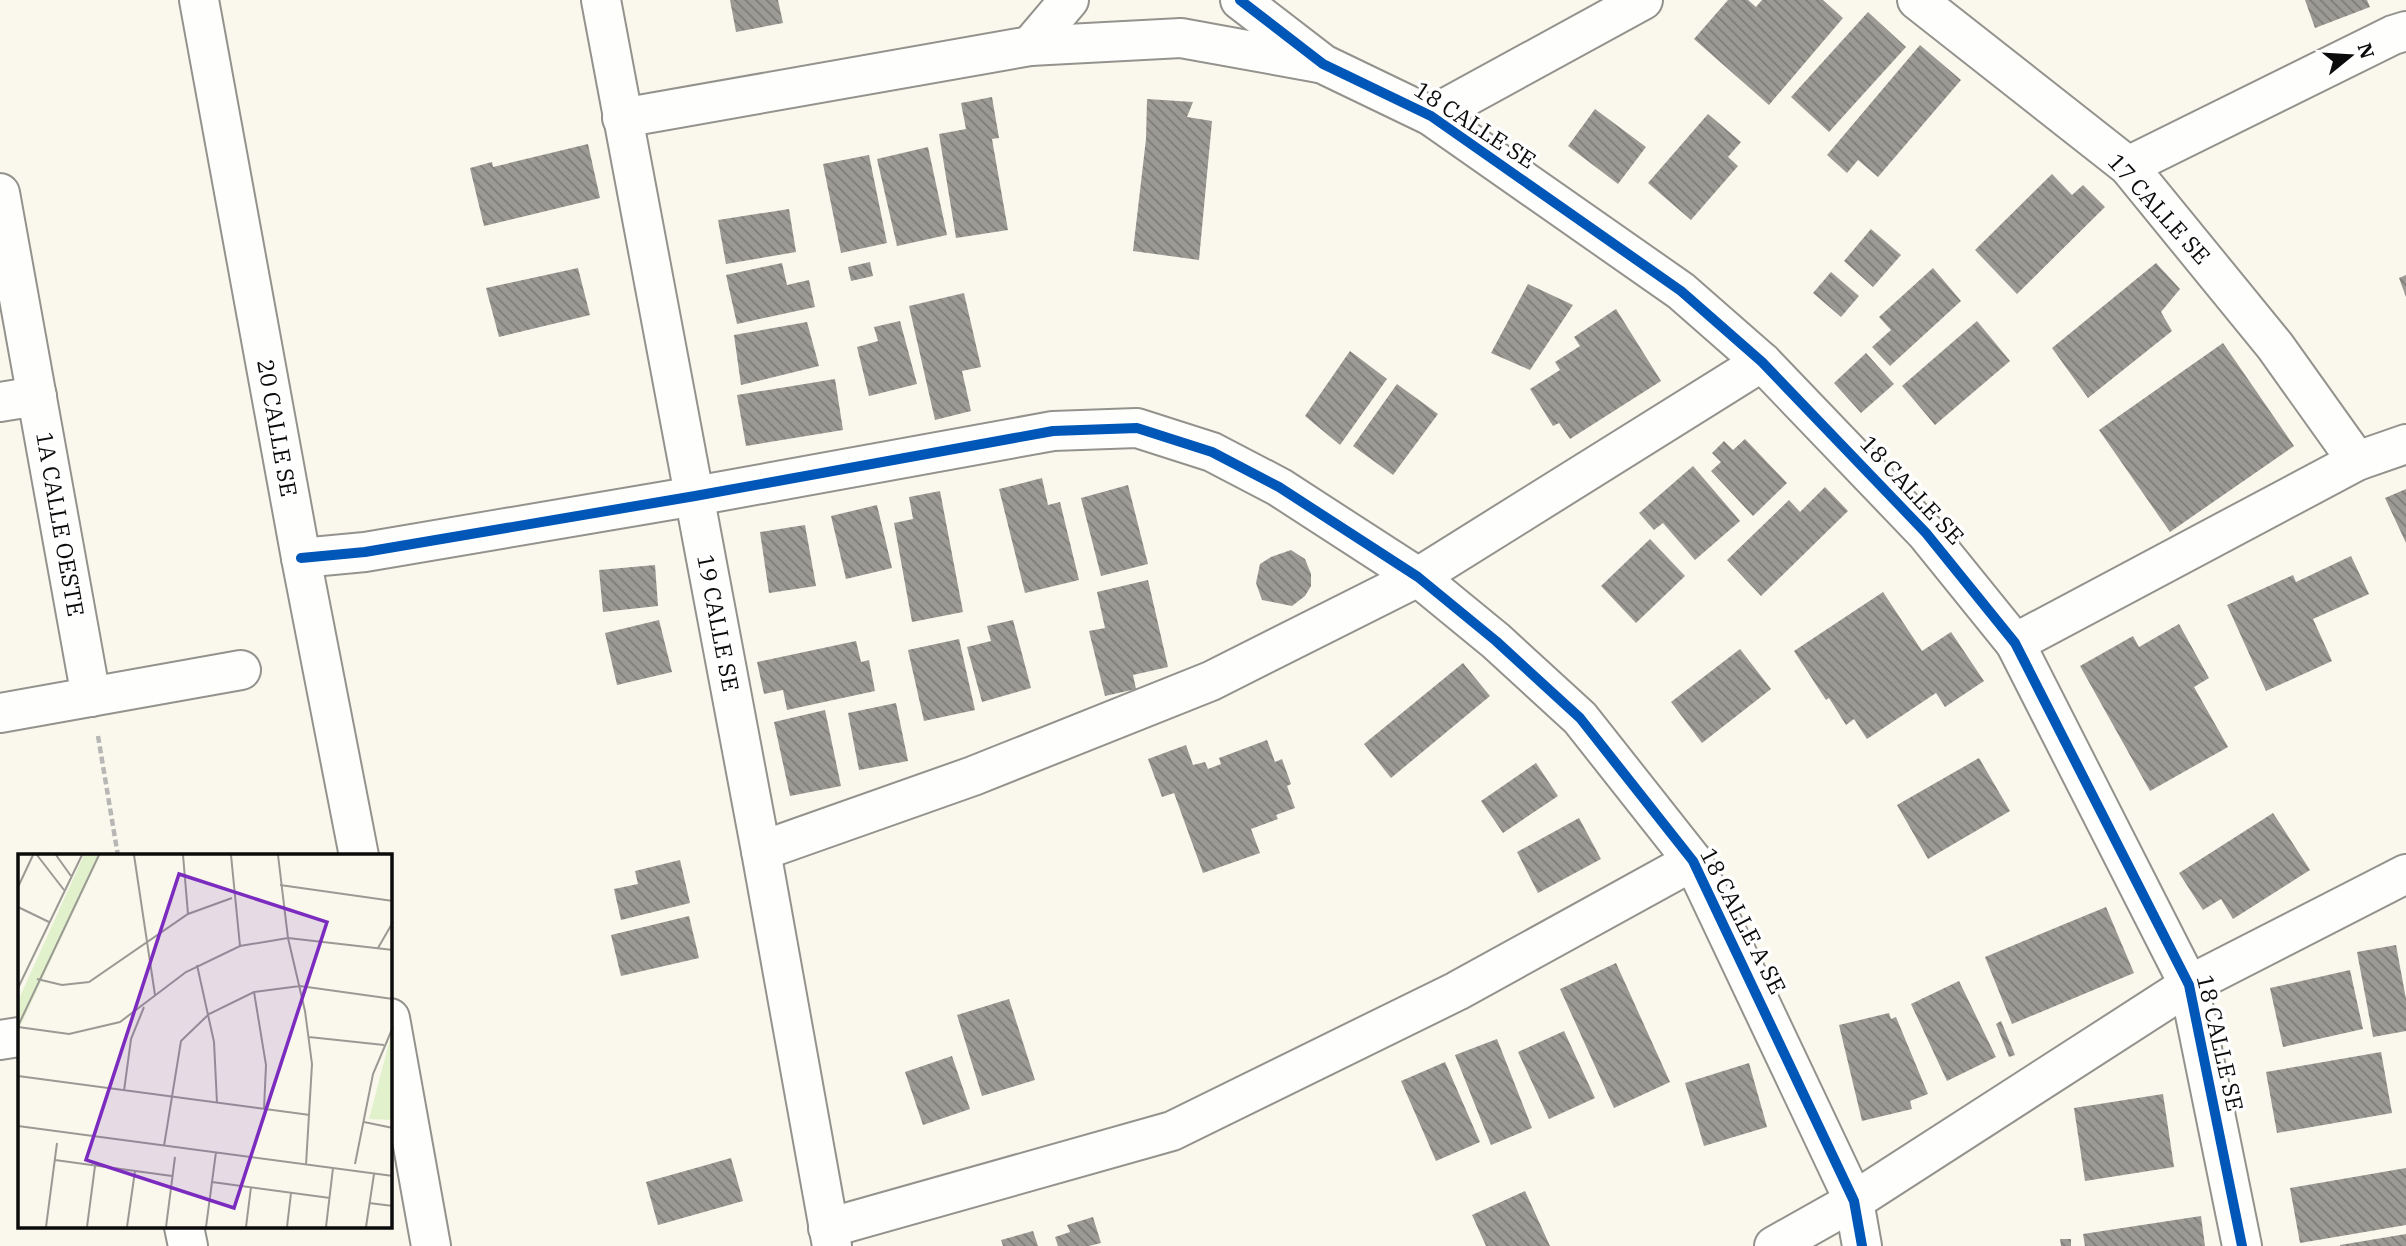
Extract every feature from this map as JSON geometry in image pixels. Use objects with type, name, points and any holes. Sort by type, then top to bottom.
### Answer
[{"type":"street","name":"20 CALLE SE","points":[[199,0],[301,558],[359,854]]},
{"type":"street","name":"19 CALLE SE","points":[[601,0],[761,851],[830,1237]]},
{"type":"street","points":[[1030,46],[1069,0]]},
{"type":"street","name":"18 CALLE SE","points":[[1240,0],[1324,64],[1431,116],[1681,291],[1762,362],[1926,533],[2015,643],[2189,985],[2242,1246]]},
{"type":"street","points":[[1431,116],[1643,0]]},
{"type":"street","name":"17 CALLE SE","points":[[1917,0],[2127,166],[2275,345],[2357,461]]},
{"type":"street","points":[[2127,166],[2406,31]]},
{"type":"street","points":[[622,118],[1030,46],[1181,38],[1324,64]]},
{"type":"street","name":"1A CALLE OESTE","points":[[0,193],[18,399],[91,697]]},
{"type":"street","points":[[761,851],[973,776],[1211,681],[1418,577],[1762,362]]},
{"type":"street","name":"18 CALLE A SE","points":[[301,558],[365,552],[1053,431],[1137,428],[1212,452],[1279,487],[1418,577],[1496,641],[1580,718],[1693,861],[1854,1201],[1862,1246]]},
{"type":"street","points":[[2015,643],[2357,461],[2406,443]]},
{"type":"street","points":[[0,713],[241,670]]},
{"type":"street","points":[[830,1237],[1172,1132],[1457,991],[1693,861]]},
{"type":"street","points":[[1774,1246],[1854,1201],[2189,985],[2406,874]]},
{"type":"street","points":[[392,1029],[431,1246]]},
{"type":"street","points":[[0,1040],[18,1037]]},
{"type":"street","points":[[184,1228],[188,1246]]},
{"type":"path","points":[[91,697],[118,854]]},
{"type":"building","points":[[730,0],[778,0],[783,23],[736,32]]},
{"type":"building","points":[[1728,0],[1748,0],[1756,7],[1762,0],[1823,0],[1843,18],[1769,105],[1694,39]]},
{"type":"building","points":[[2305,0],[2367,0],[2370,7],[2315,28]]},
{"type":"building","points":[[1868,12],[1906,47],[1829,132],[1791,97]]},
{"type":"building","points":[[1920,45],[1961,80],[1878,177],[1858,160],[1847,173],[1827,155]]},
{"type":"building","points":[[992,97],[999,138],[992,139],[1008,230],[956,238],[939,134],[966,129],[961,103]]},
{"type":"building","points":[[1147,99],[1193,102],[1187,117],[1212,121],[1199,260],[1133,251],[1146,139]]},
{"type":"building","points":[[1595,109],[1646,147],[1618,184],[1568,146]]},
{"type":"building","points":[[1708,114],[1741,142],[1728,157],[1738,166],[1691,220],[1648,183]]},
{"type":"building","points":[[588,144],[600,198],[484,226],[470,168],[492,162],[493,167]]},
{"type":"building","points":[[928,147],[947,235],[897,246],[877,159]]},
{"type":"building","points":[[869,155],[887,243],[841,253],[823,164]]},
{"type":"building","points":[[2052,174],[2072,195],[2083,185],[2105,207],[2017,294],[1975,250]]},
{"type":"building","points":[[789,209],[796,252],[726,264],[718,220]]},
{"type":"building","points":[[1871,229],[1901,255],[1873,287],[1844,261]]},
{"type":"building","points":[[870,262],[873,276],[851,281],[848,267]]},
{"type":"building","points":[[782,263],[787,285],[809,280],[815,307],[737,324],[726,275]]},
{"type":"building","points":[[2156,263],[2180,289],[2161,312],[2172,331],[2088,398],[2052,348]]},
{"type":"building","points":[[578,268],[590,315],[499,337],[486,288]]},
{"type":"building","points":[[1933,268],[1961,301],[1890,366],[1872,347],[1891,330],[1879,317]]},
{"type":"building","points":[[1831,272],[1859,296],[1841,317],[1813,293]]},
{"type":"building","points":[[2406,275],[2406,297],[2399,278]]},
{"type":"building","points":[[1528,284],[1573,305],[1530,370],[1491,353]]},
{"type":"building","points":[[964,293],[981,367],[962,371],[971,411],[935,420],[909,306]]},
{"type":"building","points":[[1616,309],[1661,381],[1570,439],[1559,423],[1553,426],[1530,389],[1560,370],[1555,362],[1580,346],[1574,337]]},
{"type":"building","points":[[900,321],[917,384],[869,396],[857,347],[878,341],[874,327]]},
{"type":"building","points":[[1977,321],[2010,361],[1935,425],[1902,386]]},
{"type":"building","points":[[807,322],[819,366],[741,385],[734,335]]},
{"type":"building","points":[[2223,343],[2294,446],[2170,532],[2099,430]]},
{"type":"building","points":[[1350,351],[1387,379],[1340,445],[1305,416]]},
{"type":"building","points":[[1866,353],[1894,384],[1861,413],[1834,383]]},
{"type":"building","points":[[835,379],[843,430],[746,446],[737,395]]},
{"type":"building","points":[[1397,384],[1438,414],[1393,475],[1353,446]]},
{"type":"building","points":[[1745,439],[1787,483],[1753,516],[1711,471],[1721,462],[1712,453],[1724,441],[1733,450]]},
{"type":"building","points":[[1693,466],[1740,521],[1695,560],[1663,523],[1654,530],[1639,513]]},
{"type":"building","points":[[1042,478],[1048,505],[1060,502],[1079,580],[1025,593],[999,489]]},
{"type":"building","points":[[1128,485],[1148,564],[1101,576],[1081,498]]},
{"type":"building","points":[[1825,487],[1848,511],[1761,596],[1727,560],[1789,500],[1800,512]]},
{"type":"building","points":[[2406,489],[2406,543],[2385,498]]},
{"type":"building","points":[[940,491],[963,612],[912,622],[894,523],[913,519],[909,497]]},
{"type":"building","points":[[877,505],[892,568],[846,579],[831,516]]},
{"type":"building","points":[[805,525],[816,586],[769,593],[760,532]]},
{"type":"building","points":[[1650,539],[1685,576],[1636,623],[1601,586]]},
{"type":"building","points":[[1291,550],[1305,559],[1311,574],[1311,586],[1305,596],[1292,606],[1262,600],[1256,583],[1260,564]]},
{"type":"building","points":[[2351,556],[2369,594],[2313,619],[2332,661],[2266,691],[2227,605],[2293,575],[2296,582]]},
{"type":"building","points":[[655,565],[658,606],[603,612],[599,570]]},
{"type":"building","points":[[1148,580],[1168,667],[1133,675],[1136,689],[1105,696],[1089,631],[1105,628],[1097,592]]},
{"type":"building","points":[[1883,592],[1922,651],[1951,632],[1984,681],[1945,707],[1936,693],[1867,739],[1854,719],[1846,725],[1794,651]]},
{"type":"building","points":[[659,620],[672,672],[617,685],[605,633]]},
{"type":"building","points":[[1013,620],[1031,688],[982,702],[967,647],[991,641],[987,626]]},
{"type":"building","points":[[2179,624],[2209,678],[2194,687],[2228,747],[2150,791],[2080,666],[2133,636],[2139,647]]},
{"type":"building","points":[[959,639],[975,710],[924,721],[908,650]]},
{"type":"building","points":[[856,641],[861,662],[869,660],[875,691],[787,710],[783,690],[764,694],[757,662]]},
{"type":"building","points":[[1740,649],[1771,689],[1702,743],[1671,702]]},
{"type":"building","points":[[1463,663],[1490,696],[1391,778],[1364,744]]},
{"type":"building","points":[[896,703],[908,761],[859,770],[848,713]]},
{"type":"building","points":[[825,710],[841,786],[790,796],[774,722]]},
{"type":"building","points":[[1267,740],[1275,762],[1282,759],[1291,784],[1287,786],[1295,808],[1276,815],[1278,819],[1251,829],[1260,853],[1203,873],[1174,793],[1162,797],[1148,759],[1186,745],[1193,765],[1205,762],[1208,769],[1221,764],[1219,758]]},
{"type":"building","points":[[1979,758],[2010,811],[1928,859],[1897,805]]},
{"type":"building","points":[[1536,763],[1558,796],[1503,833],[1481,801]]},
{"type":"building","points":[[2273,813],[2310,870],[2233,919],[2221,899],[2203,910],[2179,873]]},
{"type":"building","points":[[1579,818],[1601,859],[1538,893],[1517,852]]},
{"type":"building","points":[[680,860],[690,903],[621,920],[614,889],[638,884],[635,871]]},
{"type":"building","points":[[2106,907],[2134,973],[2012,1024],[1985,957]]},
{"type":"building","points":[[689,916],[699,958],[621,976],[611,935]]},
{"type":"building","points":[[2396,945],[2406,999],[2406,1031],[2373,1037],[2357,952]]},
{"type":"building","points":[[1616,963],[1670,1082],[1614,1108],[1560,989]]},
{"type":"building","points":[[2350,970],[2363,1029],[2283,1047],[2270,988]]},
{"type":"building","points":[[1959,981],[1996,1057],[1947,1081],[1911,1004]]},
{"type":"building","points":[[1009,999],[1035,1080],[982,1096],[957,1015]]},
{"type":"building","points":[[1889,1013],[1891,1019],[1896,1017],[1928,1094],[1910,1101],[1912,1109],[1862,1121],[1839,1025]]},
{"type":"building","points":[[2001,1021],[2015,1055],[2009,1057],[1996,1024]]},
{"type":"building","points":[[1564,1031],[1595,1098],[1549,1119],[1518,1052]]},
{"type":"building","points":[[1497,1039],[1532,1128],[1491,1145],[1455,1055]]},
{"type":"building","points":[[2381,1052],[2392,1113],[2277,1133],[2266,1072]]},
{"type":"building","points":[[952,1056],[970,1109],[923,1125],[905,1072]]},
{"type":"building","points":[[1445,1062],[1480,1142],[1436,1161],[1401,1081]]},
{"type":"building","points":[[1749,1063],[1767,1127],[1704,1146],[1685,1083]]},
{"type":"building","points":[[2163,1094],[2174,1167],[2085,1181],[2074,1108]]},
{"type":"building","points":[[731,1158],[743,1201],[658,1225],[646,1182]]},
{"type":"building","points":[[2406,1168],[2406,1225],[2300,1243],[2290,1188]]},
{"type":"building","points":[[1525,1191],[1550,1246],[1486,1246],[1472,1215]]},
{"type":"building","points":[[2201,1216],[2205,1246],[2085,1246],[2083,1234]]},
{"type":"building","points":[[1093,1217],[1101,1243],[1089,1246],[1058,1246],[1055,1237],[1070,1232],[1067,1225]]},
{"type":"building","points":[[1033,1231],[1038,1246],[1003,1246],[1001,1240]]},
{"type":"building","points":[[2406,1234],[2406,1246],[2340,1246],[2340,1245]]},
{"type":"building","points":[[2060,1239],[2071,1239],[2071,1246],[2061,1246]]},
{"type":"cycle path","points":[[1240,0],[1323,64],[1431,116],[1681,291],[1762,362],[1926,533],[2015,643],[2189,985],[2242,1246]]},
{"type":"cycle path","points":[[301,558],[365,552],[1053,431],[1137,428],[1212,452],[1279,487],[1418,577],[1496,641],[1580,718],[1693,861],[1854,1201],[1862,1246]]}]
